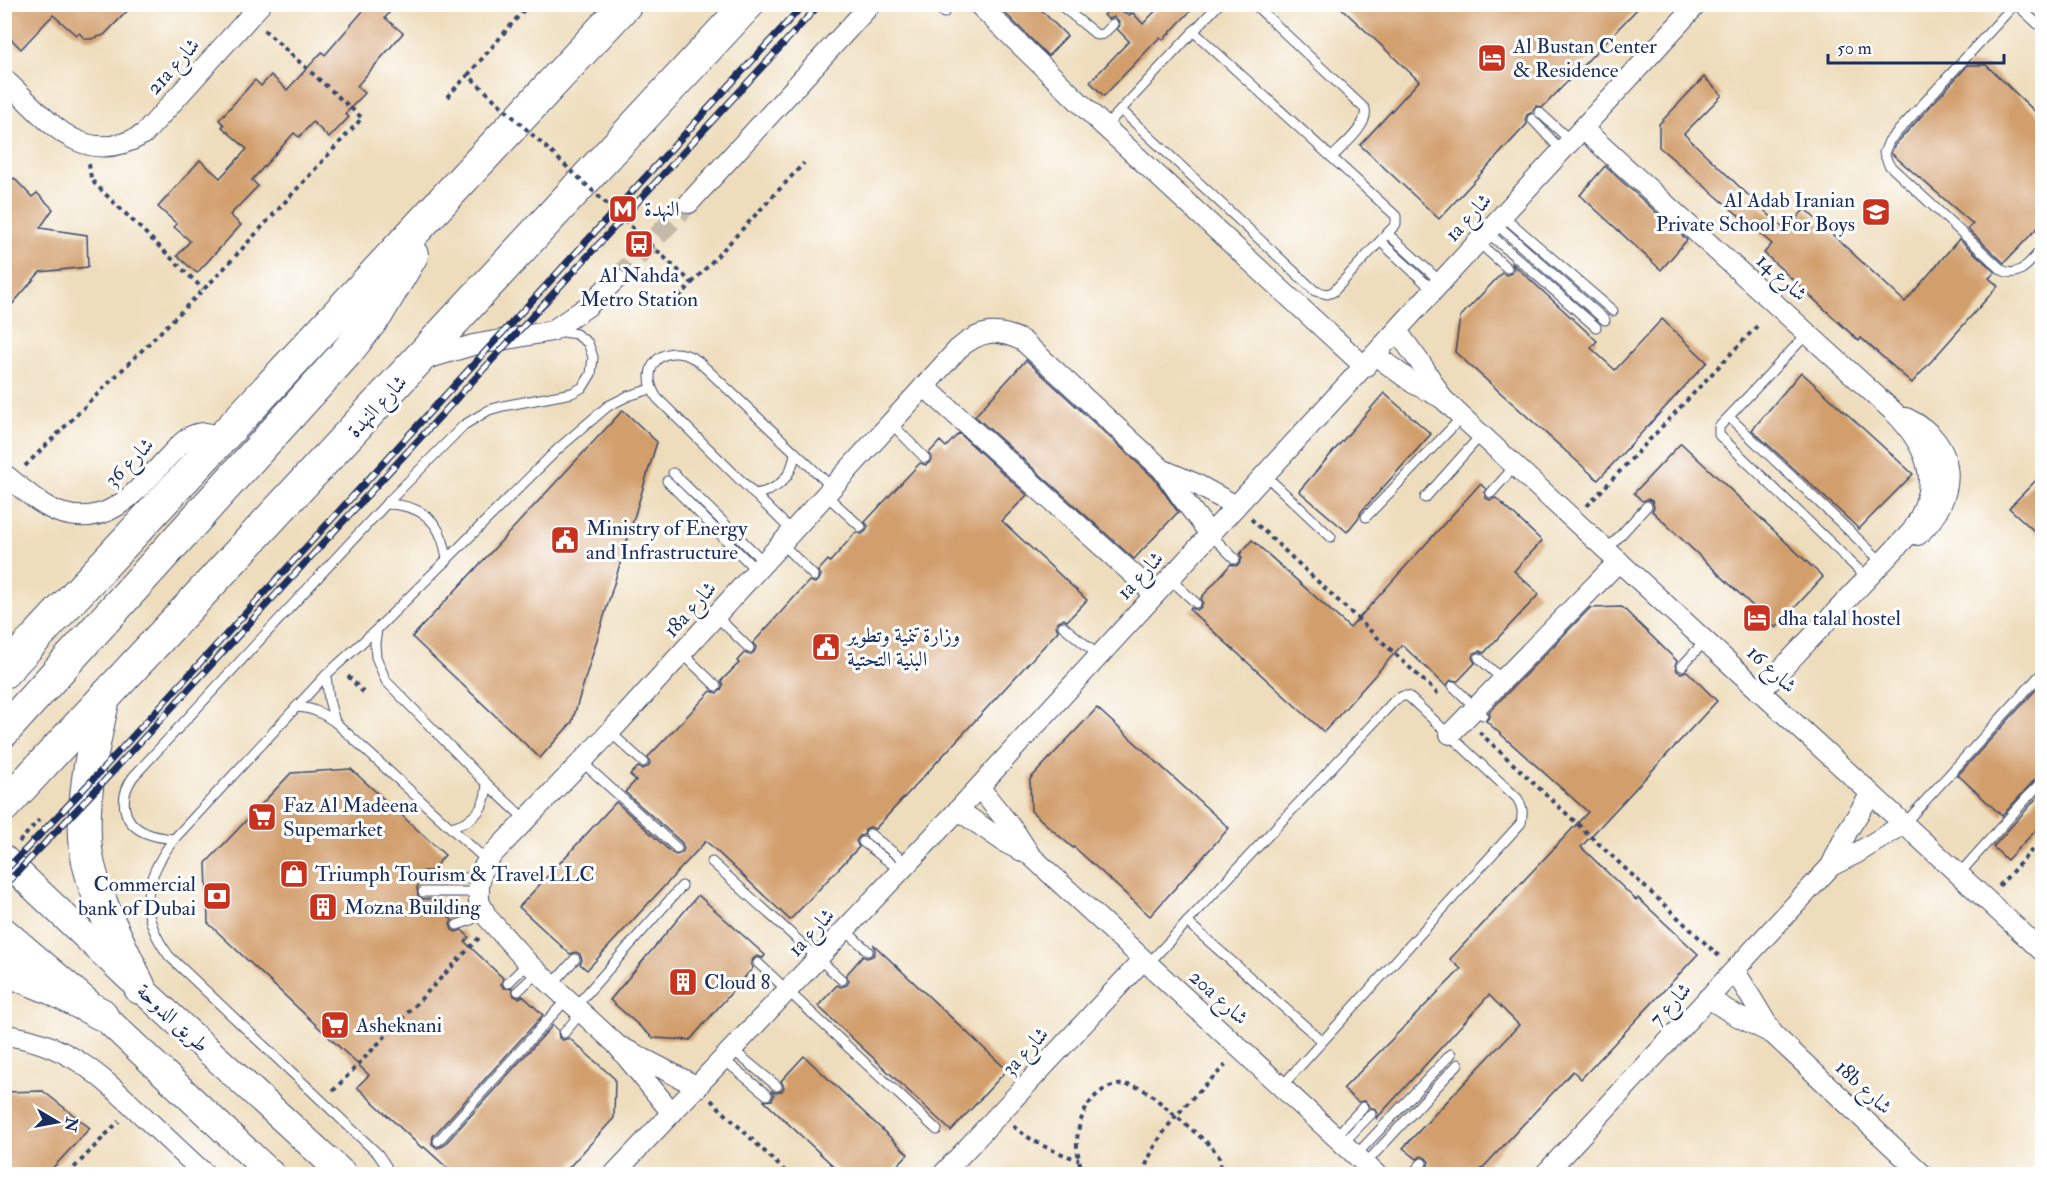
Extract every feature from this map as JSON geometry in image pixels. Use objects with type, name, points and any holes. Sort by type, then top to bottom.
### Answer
[{"type":"main road","points":[[4,672],[437,210],[626,4]]},
{"type":"main road","name":"شارع النهدة","points":[[4,806],[748,4]]},
{"type":"main road","points":[[4,731],[346,352],[377,314],[437,210]]},
{"type":"main road","points":[[105,697],[92,754],[85,828],[87,856],[92,877],[140,988]]},
{"type":"main road","name":"طريق الدوحة","points":[[4,859],[140,988],[344,1174]]},
{"type":"main road","points":[[4,931],[101,1014],[271,1174]]},
{"type":"main road","points":[[4,969],[53,988],[101,1014]]},
{"type":"street","points":[[689,203],[872,4]]},
{"type":"street","name":"شارع 16","points":[[978,4],[1105,128],[1370,361],[1442,398]]},
{"type":"street","name":"1a شارع","points":[[614,1174],[729,1055],[958,810],[1697,4]]},
{"type":"street","name":"21a شارع","points":[[95,147],[112,147],[144,134],[255,11]]},
{"type":"street","points":[[4,79],[63,133],[78,142],[95,147]]},
{"type":"street","name":"شارع 14","points":[[1572,141],[1808,333],[1895,413],[1913,433],[1922,449],[1929,470],[1926,503],[1920,517],[1889,556],[1760,692]]},
{"type":"street","points":[[417,362],[473,345],[552,331],[588,306],[616,279]]},
{"type":"street","name":"شارع 16","points":[[1397,331],[1442,398],[1461,417],[2043,951]]},
{"type":"street","name":"18a شارع","points":[[484,893],[526,820],[682,654],[969,339],[982,333],[996,332],[1010,334],[1023,341],[1164,470],[1210,534]]},
{"type":"street","points":[[924,386],[1155,594]]},
{"type":"street","name":"شارع 36","points":[[11,473],[47,506],[74,516],[89,516],[118,507],[137,491],[187,439],[198,433],[212,434],[223,439]]},
{"type":"street","name":"18a شارع","points":[[1164,470],[1236,506]]},
{"type":"street","points":[[1450,734],[1475,714],[1613,556]]},
{"type":"street","name":"20a شارع","points":[[979,787],[1030,855],[1355,1155]]},
{"type":"street","name":"شارع 7","points":[[1545,1174],[1831,866],[1848,830],[1870,794]]},
{"type":"street","name":"20a شارع","points":[[958,810],[1006,843],[1030,855]]},
{"type":"street","name":"شارع 7","points":[[1831,866],[1904,824]]},
{"type":"street","points":[[484,893],[539,973],[616,1044],[672,1113]]},
{"type":"street","name":"3a شارع","points":[[943,1174],[1145,962]]},
{"type":"street","name":"18b شارع","points":[[1735,971],[1773,1034],[1922,1174]]},
{"type":"street","name":"18b شارع","points":[[1708,998],[1773,1034]]},
{"type":"street","points":[[4,1035],[42,1043],[85,1064],[104,1078],[204,1174]]},
{"type":"street","points":[[616,1044],[698,1087]]},
{"type":"lane","points":[[935,4],[944,13]]},
{"type":"lane","points":[[1059,4],[1097,35],[1103,34],[1113,24]]},
{"type":"lane","points":[[1105,128],[1219,4]]},
{"type":"lane","points":[[1254,4],[1365,109],[1366,114],[1362,125],[1332,157]]},
{"type":"lane","points":[[2043,28],[2015,4],[1889,141],[1884,153],[1889,165],[2002,270],[2011,274],[2020,271],[2043,249]]},
{"type":"lane","points":[[1121,110],[1316,291],[1327,294],[1333,292],[1363,262],[1396,224],[1396,216],[1193,31]]},
{"type":"lane","points":[[1535,115],[1572,141]]},
{"type":"lane","points":[[1491,228],[1507,268]]},
{"type":"lane","points":[[1491,228],[1613,311]]},
{"type":"lane","points":[[1491,228],[1605,320]]},
{"type":"lane","points":[[1491,228],[1596,327]]},
{"type":"lane","points":[[1388,234],[1437,286]]},
{"type":"lane","points":[[1381,242],[1437,286]]},
{"type":"lane","points":[[174,839],[147,834],[136,828],[124,809],[123,797],[126,786],[386,504],[454,434],[477,417],[503,406],[572,393],[583,387],[591,374],[593,357],[588,343],[576,334],[552,331]]},
{"type":"lane","points":[[1808,333],[1719,427],[1718,431],[1720,438],[1867,578]]},
{"type":"lane","points":[[814,576],[754,494],[657,398],[651,389],[650,376],[654,364],[663,356],[675,352],[687,353],[698,361],[795,453],[861,527]]},
{"type":"lane","points":[[388,1174],[378,1154],[169,956],[153,929],[148,914],[150,882],[155,867],[174,839],[326,675],[447,561],[559,448],[598,412],[628,396],[651,389]]},
{"type":"lane","points":[[1366,517],[1461,417]]},
{"type":"lane","points":[[1729,417],[1889,556]]},
{"type":"lane","points":[[891,423],[925,458]]},
{"type":"lane","points":[[1425,498],[1481,435]]},
{"type":"lane","points":[[754,494],[765,493],[783,482],[790,474],[795,453]]},
{"type":"lane","points":[[1491,493],[1515,466]]},
{"type":"lane","points":[[1265,475],[1331,537]]},
{"type":"lane","points":[[670,477],[761,567]]},
{"type":"lane","points":[[386,504],[417,509],[429,519],[439,531],[445,546],[447,561]]},
{"type":"lane","points":[[1613,556],[1647,506]]},
{"type":"lane","points":[[1210,534],[1235,559]]},
{"type":"lane","points":[[1170,579],[1196,603]]},
{"type":"lane","points":[[716,616],[749,648]]},
{"type":"lane","points":[[1063,626],[1099,656]]},
{"type":"lane","points":[[377,629],[375,657],[386,681],[487,784],[526,820]]},
{"type":"lane","points":[[1682,666],[1705,641]]},
{"type":"lane","points":[[682,654],[716,686]]},
{"type":"lane","points":[[1479,658],[1503,680]]},
{"type":"lane","points":[[1904,824],[2043,673]]},
{"type":"lane","points":[[326,675],[335,722]]},
{"type":"lane","points":[[1453,686],[1475,714]]},
{"type":"lane","points":[[1145,962],[1187,922],[1399,697],[1408,696],[1413,699],[1517,798],[1522,804],[1521,823],[1281,1087]]},
{"type":"lane","points":[[296,707],[319,711],[335,722],[451,827],[484,893]]},
{"type":"lane","points":[[610,732],[643,762]]},
{"type":"lane","points":[[582,762],[676,848]]},
{"type":"lane","points":[[1959,874],[2043,781]]},
{"type":"lane","points":[[451,827],[469,821],[482,808],[487,784]]},
{"type":"lane","points":[[870,834],[904,867]]},
{"type":"lane","points":[[863,842],[904,867]]},
{"type":"lane","points":[[712,862],[842,980]]},
{"type":"lane","points":[[425,878],[484,893]]},
{"type":"lane","points":[[438,1141],[574,1006],[682,886]]},
{"type":"lane","points":[[423,892],[484,893]]},
{"type":"lane","points":[[457,925],[471,920],[484,893]]},
{"type":"lane","points":[[1187,922],[1322,1041]]},
{"type":"lane","points":[[845,930],[868,951]]},
{"type":"lane","points":[[508,983],[575,959]]},
{"type":"lane","points":[[758,963],[938,1130]]},
{"type":"lane","points":[[518,991],[539,973]]},
{"type":"lane","points":[[564,1034],[574,1006]]},
{"type":"lane","points":[[1355,1155],[1451,1054]]},
{"type":"lane","points":[[729,1055],[777,1086]]},
{"type":"lane","points":[[729,1055],[767,1095]]},
{"type":"lane","points":[[1355,1155],[1458,1064]]},
{"type":"lane","points":[[1355,1155],[1367,1110]]},
{"type":"lane","points":[[1412,1174],[1422,1163]]},
{"type":"path","points":[[447,97],[529,4]]},
{"type":"path","points":[[11,473],[203,289],[362,118],[255,11]]},
{"type":"path","points":[[468,75],[692,284]]},
{"type":"path","points":[[95,147],[89,164],[91,177],[95,184],[203,289]]},
{"type":"path","points":[[671,307],[804,163]]},
{"type":"path","points":[[1574,520],[1758,325]]},
{"type":"path","points":[[1236,506],[1475,714],[1735,971]]},
{"type":"path","points":[[337,664],[365,694]]},
{"type":"path","points":[[1986,899],[2043,839]]},
{"type":"path","points":[[323,1102],[484,893]]},
{"type":"path","points":[[1143,1174],[1160,1138],[1176,1117],[1203,1086],[1242,1050]]},
{"type":"path","points":[[1083,1174],[1077,1145],[1083,1115],[1100,1092],[1111,1085],[1125,1083],[1138,1086],[1149,1093],[1211,1146],[1219,1157],[1222,1174]]},
{"type":"path","points":[[698,1087],[788,1174]]},
{"type":"path","points":[[68,1174],[134,1106]]},
{"type":"path","points":[[999,1114],[1022,1134],[1049,1150],[1079,1160]]},
{"type":"building","points":[[10,4],[134,4],[104,35],[91,39],[85,39],[79,33],[76,35],[53,15],[21,49],[4,32],[4,10]]},
{"type":"building","points":[[369,4],[396,4],[385,18],[403,33],[357,86],[365,93],[345,114],[349,117],[329,138],[313,122],[299,137],[294,133],[252,180],[258,186],[230,215],[241,225],[197,273],[177,256],[190,241],[174,227],[177,224],[158,207],[200,160],[220,178],[247,149],[222,127],[224,125],[219,120],[255,80],[261,86],[271,75],[287,90],[322,52],[325,55]]},
{"type":"building","points":[[996,4],[1035,4],[1067,36],[1048,56]]},
{"type":"building","points":[[1115,4],[1122,4],[1121,9],[1124,13],[1129,15],[1133,13],[1143,24],[1162,4],[1197,4],[1163,40],[1160,37],[1104,96],[1090,82],[1129,41],[1117,29],[1120,25],[1118,20],[1114,17],[1108,19],[1104,15]]},
{"type":"building","name":"Al Bustan Center & Residence","points":[[1337,4],[1642,4],[1543,107],[1536,106],[1527,115],[1525,120],[1527,124],[1439,219],[1360,145],[1419,81]]},
{"type":"building","points":[[1968,65],[1986,65],[2043,119],[2043,222],[2004,263],[1968,229],[1973,224],[1891,153],[1895,145]]},
{"type":"building","points":[[1704,77],[1722,95],[1684,134],[1785,230],[1805,209],[1905,302],[1959,239],[1995,272],[1989,278],[1998,286],[1912,383],[1861,338],[1859,341],[1764,253],[1772,244],[1659,147],[1659,124]]},
{"type":"building","points":[[1605,166],[1687,240],[1661,270],[1580,195]]},
{"type":"building","points":[[14,178],[32,197],[37,193],[53,209],[40,228],[87,235],[88,267],[40,272],[4,314],[4,187]]},
{"type":"building","points":[[1512,263],[1597,341],[1591,348],[1615,370],[1662,319],[1707,362],[1598,480],[1455,352],[1460,317],[1502,273],[1506,275],[1512,273],[1514,269]]},
{"type":"building","points":[[1026,360],[1154,478],[1178,512],[1134,559],[975,416]]},
{"type":"building","points":[[1801,372],[1913,474],[1859,529],[1752,430]]},
{"type":"building","points":[[1384,393],[1431,434],[1361,512],[1347,532],[1299,491]]},
{"type":"building","name":"Ministry of Energy and Infrastructure","points":[[623,410],[657,442],[572,722],[540,758],[412,637]]},
{"type":"building","points":[[959,433],[1027,495],[1002,521],[1087,600],[1067,621],[1064,619],[1058,621],[1056,625],[1058,631],[875,829],[870,827],[865,829],[864,835],[856,841],[859,847],[790,920],[706,841],[587,970],[580,964],[582,960],[580,954],[576,952],[570,954],[519,907],[616,802],[672,853],[676,855],[682,853],[684,849],[682,843],[625,792],[636,780],[630,775],[638,767],[642,769],[648,767],[650,763],[648,757],[711,691],[717,693],[721,690],[723,685],[721,681],[739,663],[737,661],[744,653],[750,655],[754,652],[756,647],[753,643],[809,581],[815,583],[819,580],[821,575],[818,571],[828,560],[830,562],[856,532],[862,534],[866,531],[868,526],[865,522],[920,463],[926,465],[930,462],[932,457],[929,453],[940,441],[946,447]]},
{"type":"building","points":[[1681,443],[1823,577],[1776,628],[1652,511],[1654,507],[1652,501],[1648,499],[1642,501],[1634,493]]},
{"type":"building","points":[[2043,473],[2043,539],[2009,508]]},
{"type":"building","points":[[1480,484],[1486,489],[1484,492],[1486,498],[1490,500],[1496,498],[1542,541],[1514,571],[1539,594],[1484,653],[1480,651],[1474,653],[1472,657],[1475,663],[1458,681],[1451,680],[1446,686],[1402,645],[1324,732],[1190,610],[1191,608],[1197,610],[1201,607],[1203,602],[1201,598],[1231,564],[1236,566],[1240,563],[1242,558],[1240,554],[1252,540],[1350,628]]},
{"type":"building","points":[[1622,607],[1677,661],[1675,665],[1677,671],[1681,673],[1687,671],[1717,701],[1581,847],[1636,900],[1638,898],[1698,954],[1581,1079],[1573,1071],[1477,1174],[1435,1174],[1427,1168],[1429,1162],[1426,1158],[1421,1156],[1417,1159],[1403,1148],[1519,1025],[1489,995],[1376,1119],[1378,1113],[1375,1109],[1365,1101],[1358,1102],[1343,1089],[1461,969],[1450,959],[1588,812],[1486,721],[1490,716],[1489,712],[1590,608]]},
{"type":"building","points":[[2043,682],[2043,774],[2037,777],[2002,816],[1958,775]]},
{"type":"building","points":[[1097,708],[1229,828],[1150,916],[1031,811],[1030,779]]},
{"type":"building","points":[[351,769],[445,855],[431,871],[424,871],[420,874],[418,879],[421,883],[417,887],[418,896],[422,899],[430,899],[452,920],[450,924],[452,930],[456,932],[462,930],[469,937],[465,942],[503,978],[501,984],[504,988],[512,988],[514,996],[519,998],[523,996],[543,1015],[433,1136],[432,1144],[437,1148],[443,1146],[553,1025],[558,1030],[559,1038],[563,1040],[569,1038],[615,1079],[614,1118],[563,1174],[454,1174],[424,1147],[422,1148],[357,1087],[369,1075],[208,923],[206,863],[291,773]]},
{"type":"building","points":[[2043,791],[2043,823],[2007,860],[1993,847]]},
{"type":"building","name":"Cloud 8","points":[[698,895],[765,955],[763,958],[757,956],[753,959],[751,964],[753,968],[690,1040],[653,1038],[610,1000]]},
{"type":"building","points":[[874,945],[1007,1070],[951,1131],[818,1006],[837,985],[841,987],[847,985],[849,981],[846,975],[863,956],[867,958],[873,956]]},
{"type":"building","points":[[804,1056],[908,1154],[889,1174],[842,1174],[764,1101],[772,1100],[774,1095],[772,1091],[776,1093],[782,1091],[784,1087],[781,1081]]},
{"type":"building","points":[[43,1091],[90,1128],[47,1174],[4,1174],[4,1092]]},
{"type":"tunnel","points":[[616,279],[689,203]]},
{"type":"railway","points":[[4,872],[99,773],[804,4]]},
{"type":"railway","points":[[4,886],[105,780],[820,4]]},
{"type":"place","name":"Al Bustan Center & Residence","points":[[1492,58]]},
{"type":"place","name":"النهدة","points":[[623,209]]},
{"type":"place","name":"Al Adab Iranian Private School For Boys","points":[[1876,212]]},
{"type":"place","name":"Al Nahda Metro Station","points":[[639,244]]},
{"type":"place","name":"Ministry of Energy and Infrastructure","points":[[565,540]]},
{"type":"place","name":"dha talal hostel","points":[[1757,618]]},
{"type":"place","name":"وزارة تنمية وتطوير البنية التحتية","points":[[826,647]]},
{"type":"place","name":"Faz Al Madeena Supemarket","points":[[262,817]]},
{"type":"place","name":"Triumph Tourism & Travel LLC","points":[[294,874]]},
{"type":"place","name":"Commercial bank of Dubai","points":[[217,896]]},
{"type":"place","name":"Mozna Building","points":[[323,907]]},
{"type":"place","name":"Cloud 8","points":[[683,982]]},
{"type":"place","name":"Asheknani","points":[[335,1025]]}]
